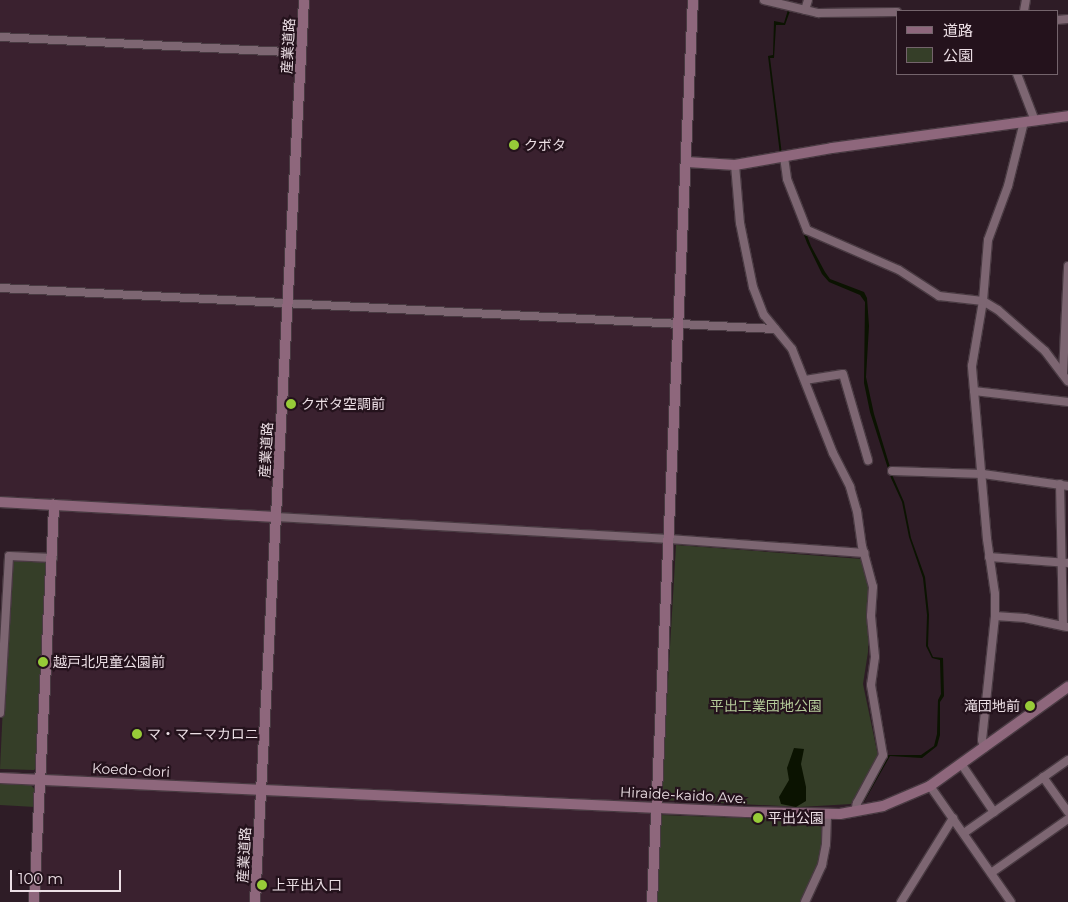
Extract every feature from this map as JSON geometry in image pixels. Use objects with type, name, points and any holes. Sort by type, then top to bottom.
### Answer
[{"type":"street","name":"産業道路","points":[[255,902],[304,0]]},
{"type":"street","points":[[652,902],[693,0]]},
{"type":"street","points":[[764,0],[818,13],[896,12]]},
{"type":"street","points":[[805,10],[808,0]]},
{"type":"street","points":[[0,37],[301,53]]},
{"type":"street","points":[[1017,75],[1035,121]]},
{"type":"street","points":[[687,162],[735,164],[832,148],[1068,116]]},
{"type":"street","points":[[984,748],[982,740],[995,616],[974,391],[974,347],[983,301],[988,240],[1008,186],[1024,122]]},
{"type":"street","points":[[784,157],[788,179],[807,230],[899,270],[939,296],[983,301],[998,310],[1045,351],[1066,377]]},
{"type":"street","points":[[735,164],[740,223],[749,270],[764,315],[792,349],[857,511],[864,553],[874,587],[871,616],[876,657],[871,684],[883,755],[857,803],[855,812]]},
{"type":"street","points":[[1066,377],[1068,266]]},
{"type":"street","points":[[0,288],[775,329]]},
{"type":"street","points":[[805,380],[843,374],[868,460]]},
{"type":"street","points":[[974,391],[1068,402]]},
{"type":"street","points":[[892,471],[983,474],[1064,485],[1066,627],[1025,618],[995,616]]},
{"type":"street","points":[[0,502],[669,539],[864,553]]},
{"type":"street","points":[[34,902],[53,558],[54,505]]},
{"type":"street","points":[[0,713],[2,630],[9,556],[53,558]]},
{"type":"street","points":[[989,557],[1065,563]]},
{"type":"street","name":"Hiraide-kaido Ave.","points":[[261,790],[657,808],[827,814],[855,812],[883,806],[930,786],[962,765],[1068,687]]},
{"type":"street","points":[[964,833],[1068,760]]},
{"type":"street","points":[[962,765],[994,812]]},
{"type":"street","name":"Koedo-dori","points":[[0,778],[261,790]]},
{"type":"street","points":[[1043,778],[1068,812]]},
{"type":"street","points":[[930,786],[1011,902]]},
{"type":"street","points":[[805,902],[822,864],[826,844],[827,814]]},
{"type":"street","points":[[901,902],[953,818]]},
{"type":"street","points":[[991,873],[1068,819]]},
{"type":"shaded area","points":[[0,0],[688,0],[647,902],[38,902],[60,499],[0,496]]},
{"type":"shaded area","points":[[788,10],[790,11],[785,25],[776,25],[774,58],[770,58],[785,179],[811,246],[825,272],[830,279],[864,292],[867,298],[869,326],[866,377],[874,414],[893,477],[904,502],[911,538],[925,577],[929,615],[928,646],[933,657],[943,658],[944,696],[940,702],[940,735],[937,746],[922,758],[890,756],[864,802],[861,801],[888,755],[921,755],[934,746],[937,734],[938,700],[941,694],[940,660],[932,658],[926,646],[927,615],[923,578],[909,537],[902,502],[891,478],[870,412],[864,383],[865,302],[860,295],[829,282],[822,274],[807,243],[783,179],[768,56],[773,55],[774,21],[784,23]]},
{"type":"shaded area","points":[[794,748],[804,749],[801,764],[806,787],[806,801],[796,807],[781,804],[779,797],[789,780],[787,768]]},
{"type":"green space","name":"平出工業団地公園","points":[[676,545],[862,559],[870,591],[868,652],[863,684],[878,756],[851,804],[800,807],[661,800]]},
{"type":"green space","points":[[10,557],[48,560],[37,767],[34,770],[0,769]]},
{"type":"green space","points":[[0,783],[30,784],[36,791],[35,807],[0,805]]},
{"type":"green space","points":[[661,815],[826,821],[826,844],[804,902],[656,902]]},
{"type":"place","name":"クボタ","points":[[514,145]]},
{"type":"place","name":"クボタ空調前","points":[[291,404]]},
{"type":"place","name":"越戸北児童公園前","points":[[43,662]]},
{"type":"place","name":"滝団地前","points":[[1030,706]]},
{"type":"place","name":"マ・マーマカロニ","points":[[137,734]]},
{"type":"place","name":"平出公園","points":[[758,818]]},
{"type":"place","name":"上平出入口","points":[[262,885]]}]
